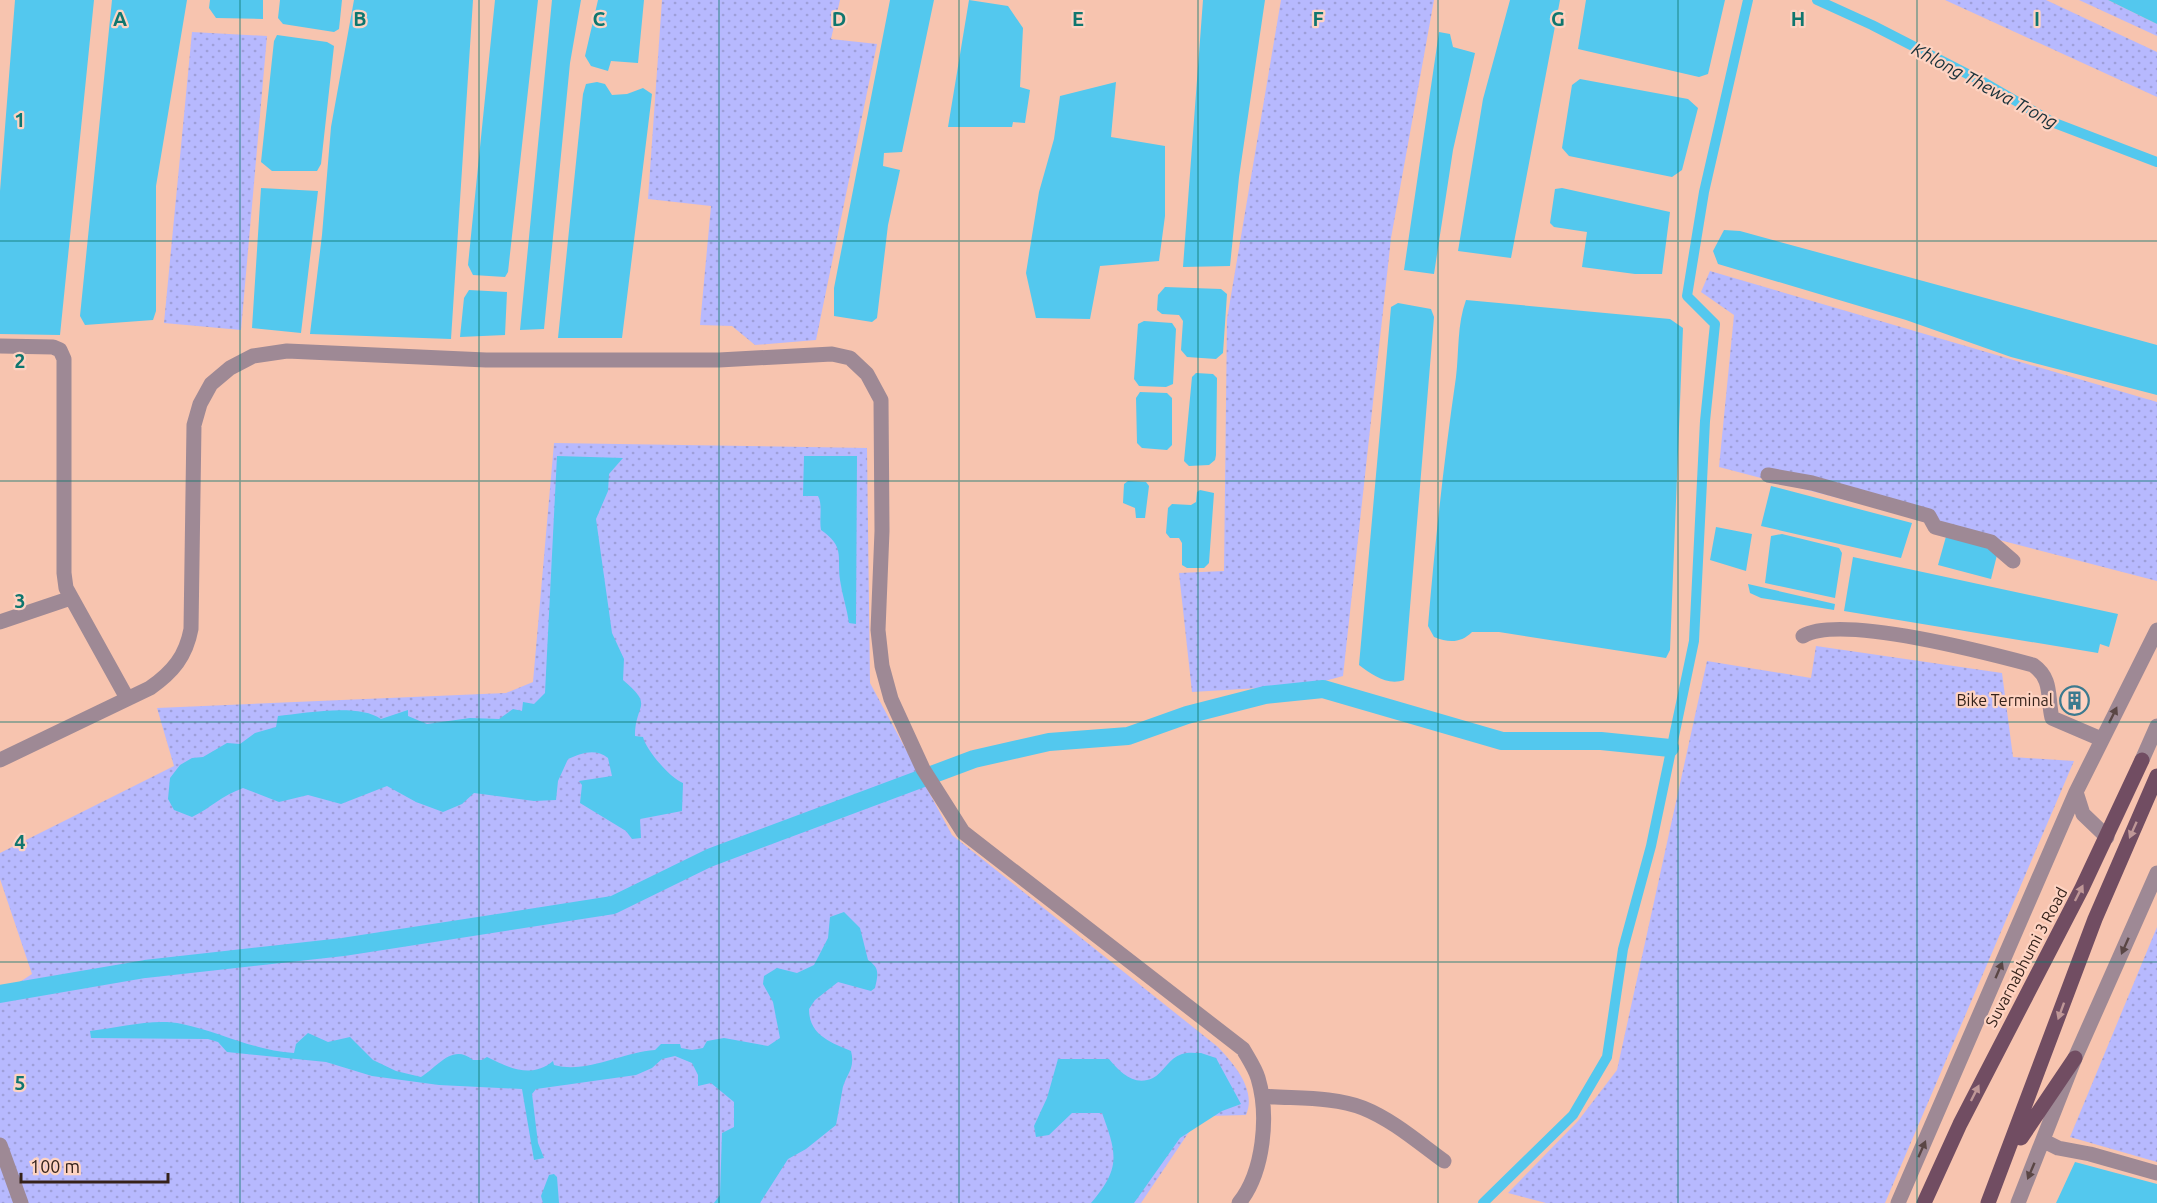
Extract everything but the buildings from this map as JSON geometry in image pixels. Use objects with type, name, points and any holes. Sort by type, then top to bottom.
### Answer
[{"type":"main road","name":"Suvarnabhumi 3 Road","points":[[1924,1203],[1960,1124],[2107,837],[2142,760]]},
{"type":"main road","points":[[1989,1203],[2095,919],[2157,776]]},
{"type":"main road","points":[[2008,1157],[2075,1058]]},
{"type":"street","points":[[0,346],[53,347],[60,350],[64,358],[64,573],[71,597],[128,698]]},
{"type":"street","points":[[0,760],[128,698],[167,676],[188,644],[191,629],[194,425],[200,404],[211,384],[230,368],[253,356],[287,351],[486,360],[719,360],[832,354],[850,358],[867,374],[881,400],[882,531],[878,630],[882,666],[891,699],[921,765],[932,788],[963,832],[984,851],[1243,1049],[1257,1076],[1262,1096],[1260,1160],[1246,1194],[1239,1203]]},
{"type":"street","points":[[1768,475],[1812,483],[1929,516],[1935,527],[1991,542],[2013,561]]},
{"type":"street","points":[[0,622],[71,597]]},
{"type":"street","points":[[1803,636],[1812,631],[1827,629],[1867,630],[2033,665],[2043,672],[2048,682],[2052,718],[2101,739]]},
{"type":"street","points":[[1899,1203],[2076,792],[2157,630]]},
{"type":"street","name":"Suvarnabhumi 3 Road","points":[[2142,760],[2157,726]]},
{"type":"street","points":[[2076,792],[2083,814],[2107,837]]},
{"type":"street","points":[[2018,1203],[2075,1058],[2157,873]]},
{"type":"street","points":[[1262,1096],[1341,1103],[1364,1108],[1399,1128],[1444,1161]]},
{"type":"street","points":[[2044,1141],[2058,1148],[2090,1154],[2157,1173]]},
{"type":"street","points":[[0,1145],[21,1203]]},
{"type":"shaded area","points":[[15,0],[94,0],[60,335],[0,334],[0,191]]},
{"type":"shaded area","points":[[112,0],[187,0],[156,186],[156,311],[153,320],[85,325],[80,316]]},
{"type":"shaded area","points":[[210,0],[263,0],[263,19],[216,18],[209,8]]},
{"type":"shaded area","points":[[280,0],[342,0],[339,29],[334,32],[283,24],[278,18]]},
{"type":"shaded area","points":[[354,0],[473,0],[451,339],[310,334],[322,235],[331,127]]},
{"type":"shaded area","points":[[495,0],[538,0],[508,272],[505,277],[473,275],[468,265]]},
{"type":"shaded area","points":[[552,0],[581,0],[570,63],[544,329],[520,330]]},
{"type":"shaded area","points":[[598,0],[644,0],[638,63],[611,61],[608,71],[591,66],[585,56]]},
{"type":"shaded area","points":[[662,0],[840,0],[831,39],[877,44],[816,340],[755,345],[732,326],[700,325],[711,206],[648,199]]},
{"type":"shaded area","points":[[890,0],[934,0],[902,152],[884,153],[883,166],[900,170],[888,225],[877,318],[872,322],[834,316],[834,288]]},
{"type":"shaded area","points":[[969,0],[1008,6],[1023,28],[1020,87],[1030,90],[1025,123],[1013,122],[1012,127],[948,127]]},
{"type":"shaded area","points":[[1203,0],[1265,0],[1239,177],[1230,266],[1183,267]]},
{"type":"shaded area","points":[[1281,0],[1434,0],[1391,238],[1343,676],[1310,685],[1192,692],[1179,573],[1224,571],[1227,319]]},
{"type":"shaded area","points":[[1510,0],[1560,0],[1511,258],[1458,251],[1483,99]]},
{"type":"shaded area","points":[[1586,0],[1725,0],[1708,74],[1699,77],[1578,49]]},
{"type":"shaded area","points":[[1945,0],[2046,0],[2157,52],[2157,97]]},
{"type":"shaded area","points":[[2079,0],[2108,0],[2157,24],[2157,36]]},
{"type":"shaded area","points":[[2108,0],[2157,0],[2157,24]]},
{"type":"shaded area","points":[[192,32],[267,36],[241,330],[164,323]]},
{"type":"shaded area","points":[[1439,32],[1450,34],[1453,47],[1475,53],[1453,150],[1434,274],[1404,270]]},
{"type":"shaded area","points":[[277,35],[327,42],[334,46],[321,164],[317,171],[272,171],[261,162],[274,41]]},
{"type":"shaded area","points":[[1580,79],[1688,99],[1698,108],[1682,170],[1672,177],[1569,156],[1562,148],[1572,85]]},
{"type":"shaded area","points":[[597,82],[605,84],[612,95],[627,94],[643,88],[652,94],[622,338],[558,338],[583,94],[586,84]]},
{"type":"shaded area","points":[[1116,82],[1111,137],[1165,146],[1165,216],[1159,261],[1100,266],[1090,319],[1036,318],[1026,273],[1039,192],[1054,139],[1060,96]]},
{"type":"shaded area","points":[[261,188],[318,191],[301,333],[252,328]]},
{"type":"shaded area","points":[[1562,188],[1670,212],[1662,274],[1635,274],[1582,267],[1587,232],[1554,227],[1550,223],[1555,189]]},
{"type":"shaded area","points":[[1724,230],[1740,231],[2157,345],[2157,395],[2011,357],[1906,320],[1718,264],[1713,251]]},
{"type":"shaded area","points":[[1710,271],[2157,402],[2157,581],[1719,467],[1734,315],[1701,292]]},
{"type":"shaded area","points":[[1165,287],[1221,289],[1227,294],[1223,353],[1216,359],[1187,357],[1181,350],[1183,321],[1179,315],[1162,314],[1157,310],[1158,295]]},
{"type":"shaded area","points":[[469,290],[507,292],[505,335],[460,337],[464,298]]},
{"type":"shaded area","points":[[1466,300],[1670,319],[1683,328],[1670,650],[1666,658],[1499,632],[1472,632],[1454,641],[1434,637],[1428,626],[1460,328]]},
{"type":"shaded area","points":[[1398,303],[1431,309],[1434,317],[1404,680],[1392,682],[1375,676],[1359,665],[1391,307]]},
{"type":"shaded area","points":[[1144,321],[1172,323],[1176,329],[1173,384],[1166,387],[1139,386],[1134,379],[1138,324]]},
{"type":"shaded area","points":[[1196,373],[1213,374],[1217,378],[1216,455],[1215,460],[1209,465],[1189,466],[1184,461],[1192,377]]},
{"type":"shaded area","points":[[1140,392],[1167,393],[1172,398],[1172,445],[1167,450],[1142,448],[1137,443],[1136,398]]},
{"type":"shaded area","points":[[554,443],[867,448],[870,683],[952,835],[1218,1047],[1237,1069],[1246,1087],[1249,1106],[1246,1115],[1209,1116],[1191,1129],[1141,1203],[0,1203],[0,995],[32,974],[0,879],[0,853],[174,766],[157,708],[506,693],[533,682]]},
{"type":"shaded area","points":[[557,456],[623,458],[609,474],[608,491],[596,519],[612,633],[624,659],[623,680],[641,701],[635,736],[643,737],[659,763],[683,783],[682,811],[640,819],[641,838],[632,839],[626,831],[580,803],[582,785],[579,781],[612,776],[608,758],[593,752],[568,759],[558,781],[556,800],[534,801],[474,793],[462,804],[443,812],[416,802],[387,786],[341,804],[308,795],[279,802],[243,788],[192,817],[174,810],[168,799],[170,778],[180,765],[192,758],[203,757],[227,743],[240,744],[255,733],[276,727],[278,716],[346,710],[371,714],[381,719],[408,710],[408,716],[427,724],[470,718],[499,719],[513,709],[522,711],[523,702],[534,704],[545,693]]},
{"type":"shaded area","points":[[804,456],[857,456],[856,624],[849,623],[840,580],[837,547],[834,541],[821,530],[818,496],[803,496]]},
{"type":"shaded area","points":[[1128,481],[1146,482],[1149,486],[1145,518],[1136,518],[1135,508],[1123,503],[1124,484]]},
{"type":"shaded area","points":[[1771,486],[1912,523],[1901,558],[1761,526]]},
{"type":"shaded area","points":[[1200,490],[1214,493],[1209,563],[1204,568],[1187,568],[1182,565],[1182,543],[1179,538],[1170,538],[1166,533],[1168,508],[1172,504],[1191,505],[1196,502],[1197,492]]},
{"type":"shaded area","points":[[1716,527],[1752,534],[1746,571],[1710,560]]},
{"type":"shaded area","points":[[1947,533],[1999,547],[1991,579],[1938,565]]},
{"type":"shaded area","points":[[1782,534],[1839,548],[1842,553],[1835,598],[1765,583],[1771,536]]},
{"type":"shaded area","points":[[1853,557],[2118,614],[2109,647],[2100,644],[2098,653],[1844,611]]},
{"type":"shaded area","points":[[1748,584],[1835,604],[1834,610],[1761,598],[1750,593]]},
{"type":"shaded area","points":[[1816,646],[2002,673],[2013,757],[2074,761],[1885,1203],[1546,1203],[1508,1193],[1578,1121],[1617,1070],[1707,661],[1811,678]]},
{"type":"shaded area","points":[[844,912],[860,928],[868,960],[875,966],[877,975],[875,988],[871,991],[838,982],[815,1000],[809,1009],[813,1025],[822,1036],[851,1051],[851,1068],[843,1086],[836,1125],[806,1149],[788,1159],[760,1203],[714,1203],[720,1195],[722,1133],[734,1127],[734,1102],[711,1083],[698,1086],[698,1075],[692,1063],[675,1056],[662,1059],[652,1068],[636,1075],[536,1089],[532,1094],[538,1143],[544,1158],[534,1160],[522,1089],[439,1085],[372,1076],[326,1062],[227,1052],[218,1042],[208,1039],[91,1038],[90,1031],[171,1022],[196,1027],[265,1049],[294,1053],[296,1044],[308,1033],[328,1042],[350,1037],[373,1060],[396,1071],[421,1077],[446,1058],[458,1054],[473,1060],[482,1060],[487,1057],[512,1068],[529,1071],[537,1070],[553,1061],[554,1065],[566,1067],[592,1065],[630,1054],[655,1050],[661,1044],[680,1044],[681,1048],[692,1050],[703,1048],[707,1041],[724,1038],[768,1046],[780,1038],[773,1002],[763,984],[764,976],[777,968],[797,973],[814,965],[828,938],[830,917]]},
{"type":"shaded area","points":[[2157,927],[2157,1162],[2070,1137]]},
{"type":"shaded area","points":[[1201,1053],[1216,1058],[1241,1104],[1222,1111],[1180,1138],[1134,1203],[1091,1203],[1101,1191],[1112,1170],[1113,1150],[1102,1113],[1072,1113],[1049,1135],[1036,1137],[1034,1126],[1047,1098],[1058,1059],[1109,1059],[1128,1077],[1140,1081],[1153,1078],[1177,1056]]},
{"type":"shaded area","points":[[2075,1162],[2157,1184],[2157,1203],[2056,1203]]},
{"type":"shaded area","points":[[554,1174],[557,1177],[559,1203],[543,1203],[541,1196],[549,1175]]},
{"type":"waterway","points":[[1483,1203],[1573,1115],[1607,1057],[1623,949],[1651,846],[1694,641],[1705,421],[1715,324],[1687,296],[1704,192],[1748,0]]},
{"type":"waterway","name":"Khlong Thewa Trong","points":[[1817,0],[1872,25],[1985,83],[2052,122],[2157,162]]},
{"type":"waterway","points":[[0,994],[145,969],[343,947],[613,905],[709,858],[974,759],[1049,742],[1128,736],[1187,715],[1265,695],[1323,689],[1502,741],[1601,741],[1670,748]]},
{"type":"place","name":"Bike Terminal","points":[[2074,700]]}]
